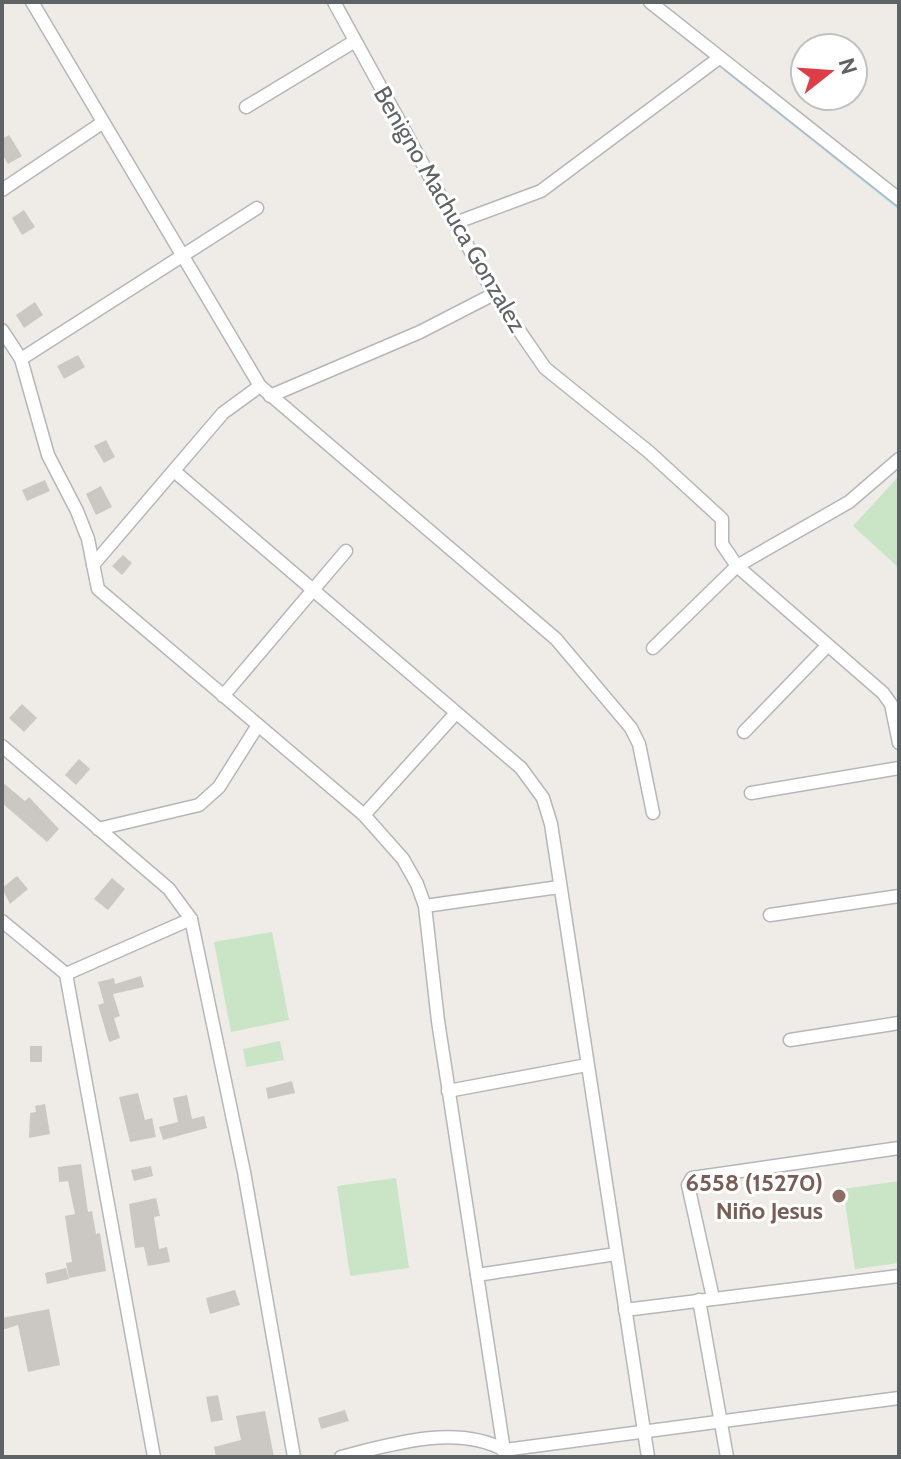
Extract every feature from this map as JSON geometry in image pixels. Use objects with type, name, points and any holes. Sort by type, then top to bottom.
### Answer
[{"type":"street","points":[[32,2],[260,386],[556,639],[631,728],[639,744],[653,813]]},
{"type":"street","name":"Benigno Machuca Gonzalez","points":[[334,2],[494,294],[545,368],[649,452],[722,519],[722,544],[737,566],[883,693],[891,704],[899,743]]},
{"type":"street","points":[[650,2],[899,199]]},
{"type":"street","points":[[246,107],[355,41]]},
{"type":"street","points":[[455,223],[541,191],[719,58]]},
{"type":"street","points":[[2,190],[102,123]]},
{"type":"street","points":[[21,359],[180,254],[257,208]]},
{"type":"street","points":[[270,396],[420,332],[494,294]]},
{"type":"street","points":[[2,330],[21,359],[44,445],[77,511],[98,589],[364,815],[403,859],[425,906],[448,1091],[505,1454]]},
{"type":"street","points":[[93,565],[223,413],[260,386]]},
{"type":"street","points":[[653,648],[737,566],[849,502],[899,459]]},
{"type":"street","points":[[174,471],[521,768],[543,798],[551,824],[648,1457]]},
{"type":"street","points":[[223,696],[346,551]]},
{"type":"street","points":[[744,732],[827,646]]},
{"type":"street","points":[[364,815],[456,713]]},
{"type":"street","points":[[98,829],[199,805],[219,787],[258,725]]},
{"type":"street","points":[[2,746],[169,889],[191,919],[244,1172],[294,1457]]},
{"type":"street","points":[[751,793],[899,768]]},
{"type":"street","points":[[425,906],[559,887]]},
{"type":"street","points":[[770,915],[899,896]]},
{"type":"street","points":[[66,974],[191,919]]},
{"type":"street","points":[[2,921],[66,974],[154,1457]]},
{"type":"street","points":[[790,1040],[899,1023]]},
{"type":"street","points":[[448,1091],[587,1065]]},
{"type":"street","points":[[713,1298],[688,1185],[692,1178],[899,1148]]},
{"type":"street","points":[[477,1275],[616,1254]]},
{"type":"street","points":[[625,1310],[899,1276]]},
{"type":"street","points":[[699,1300],[727,1457]]},
{"type":"street","points":[[341,1457],[461,1436],[489,1441],[505,1454],[899,1398]]},
{"type":"green space","points":[[899,476],[899,568],[853,526]]},
{"type":"green space","points":[[272,932],[289,1020],[231,1032],[214,942]]},
{"type":"green space","points":[[280,1041],[284,1060],[246,1067],[243,1049]]},
{"type":"green space","points":[[396,1178],[409,1268],[350,1276],[337,1186]]},
{"type":"green space","points":[[899,1181],[899,1263],[855,1269],[843,1189]]},
{"type":"water","points":[[725,68],[899,207],[899,210],[723,70]]},
{"type":"building","points":[[9,135],[22,156],[8,164],[2,154],[2,139]]},
{"type":"building","points":[[24,210],[35,227],[22,235],[12,218]]},
{"type":"building","points":[[35,302],[43,315],[24,328],[16,315]]},
{"type":"building","points":[[78,355],[85,367],[64,379],[57,366]]},
{"type":"building","points":[[106,440],[115,457],[104,463],[94,446]]},
{"type":"building","points":[[45,480],[50,491],[27,501],[22,490]]},
{"type":"building","points":[[101,486],[112,507],[96,515],[86,494]]},
{"type":"building","points":[[123,555],[132,563],[122,575],[112,566]]},
{"type":"building","points":[[22,704],[37,718],[24,732],[9,718]]},
{"type":"building","points":[[79,759],[90,769],[76,785],[65,775]]},
{"type":"building","points":[[2,782],[25,801],[29,797],[59,829],[47,842],[2,803]]},
{"type":"building","points":[[17,876],[28,889],[10,904],[2,888]]},
{"type":"building","points":[[112,878],[125,889],[108,910],[94,899]]},
{"type":"building","points":[[141,976],[144,987],[113,994],[120,1016],[114,1018],[120,1038],[109,1042],[98,1005],[104,1003],[98,982],[114,978],[115,984]]},
{"type":"building","points":[[30,1046],[42,1046],[42,1062],[30,1062]]},
{"type":"building","points":[[292,1081],[295,1093],[268,1099],[266,1088]]},
{"type":"building","points":[[138,1093],[145,1120],[152,1118],[156,1137],[130,1142],[119,1097]]},
{"type":"building","points":[[187,1095],[192,1119],[204,1116],[207,1128],[163,1140],[159,1127],[178,1122],[173,1098]]},
{"type":"building","points":[[45,1104],[50,1134],[29,1138],[30,1113],[36,1112],[35,1106]]},
{"type":"building","points":[[81,1164],[88,1212],[92,1211],[96,1234],[100,1233],[106,1271],[69,1278],[66,1263],[72,1262],[65,1216],[75,1214],[68,1181],[59,1182],[58,1167]]},
{"type":"building","points":[[151,1166],[153,1176],[134,1181],[131,1170]]},
{"type":"building","points":[[156,1198],[160,1216],[154,1217],[159,1249],[167,1247],[170,1262],[148,1266],[144,1247],[135,1248],[129,1204]]},
{"type":"building","points":[[66,1268],[69,1279],[47,1284],[45,1273]]},
{"type":"building","points":[[235,1290],[240,1305],[210,1314],[206,1298]]},
{"type":"building","points":[[49,1309],[60,1365],[28,1372],[18,1325],[2,1330],[2,1318]]},
{"type":"building","points":[[218,1395],[223,1420],[211,1422],[206,1397]]},
{"type":"building","points":[[345,1410],[349,1421],[321,1429],[318,1418]]},
{"type":"building","points":[[265,1411],[274,1457],[216,1457],[214,1447],[241,1440],[236,1416]]},
{"type":"place","name":"6558 (15270) Niño Jesus","points":[[839,1196]]}]
